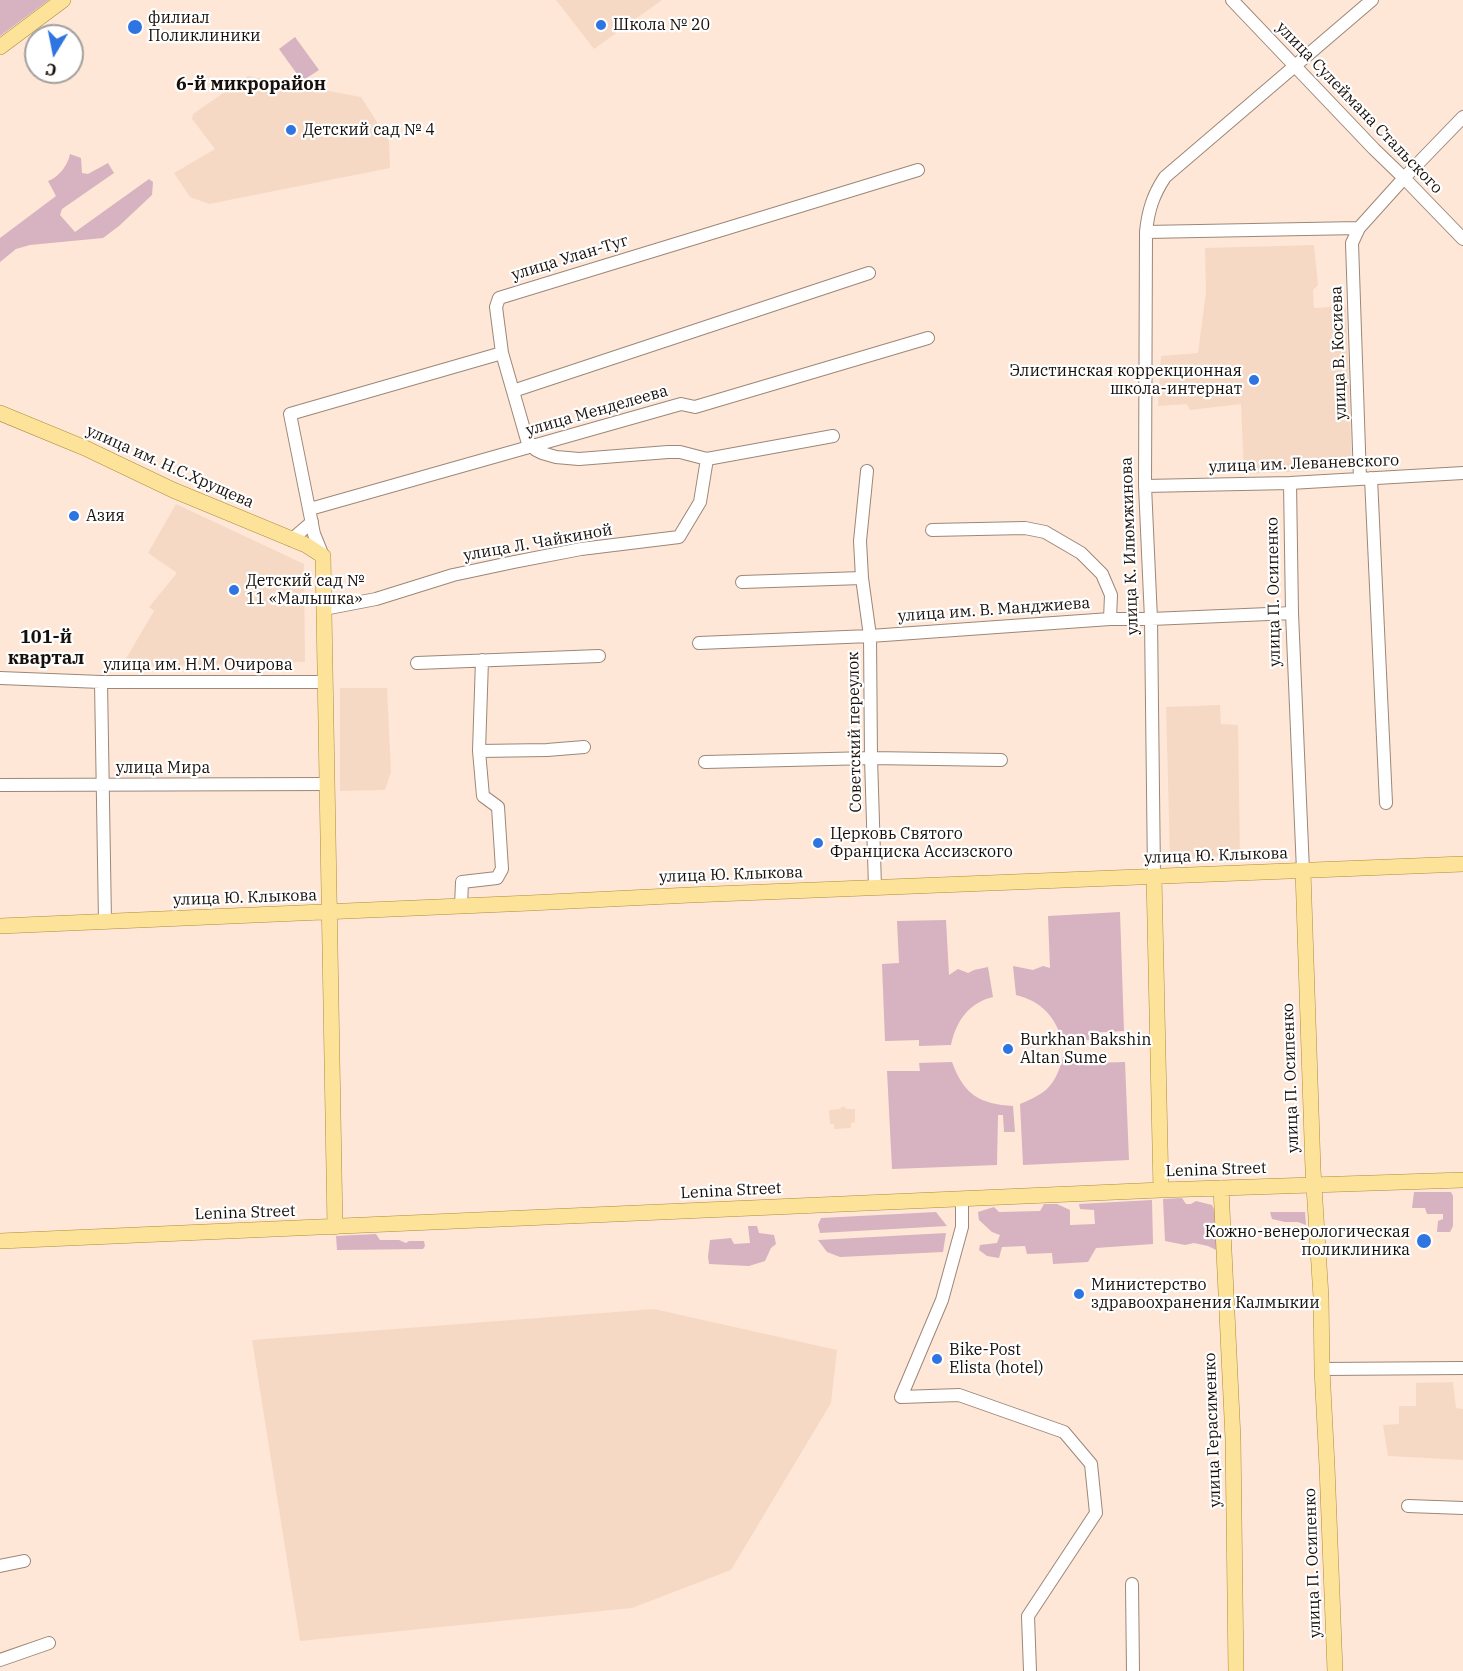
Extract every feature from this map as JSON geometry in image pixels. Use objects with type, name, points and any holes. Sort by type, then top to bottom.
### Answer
[{"type":"main road","points":[[0,47],[63,0]]},
{"type":"main road","name":"улица им. Н.С.Хрущева","points":[[0,413],[85,448],[173,490],[306,545],[323,556]]},
{"type":"main road","points":[[323,556],[335,1227]]},
{"type":"main road","name":"улица Ю. Клыкова","points":[[0,926],[875,887],[1463,864]]},
{"type":"main road","name":"улица П. Осипенко","points":[[1303,871],[1335,1671]]},
{"type":"main road","name":"улица К. Илюмжинова","points":[[1154,876],[1161,1190]]},
{"type":"main road","name":"Lenina Street","points":[[0,1241],[1161,1190],[1463,1180]]},
{"type":"main road","name":"улица Герасименко","points":[[1221,1188],[1233,1439],[1236,1671]]},
{"type":"street","name":"улица Сулеймана Стальского","points":[[1232,0],[1463,239]]},
{"type":"street","name":"улица К. Илюмжинова","points":[[1154,876],[1151,619],[1146,486],[1146,232],[1150,204],[1165,177],[1372,0]]},
{"type":"street","name":"улица В. Косиева","points":[[1365,478],[1352,243],[1359,228],[1404,177],[1463,117]]},
{"type":"street","name":"улица Улан-Туг","points":[[502,353],[496,307],[499,298],[918,170]]},
{"type":"street","points":[[1146,232],[1359,228]]},
{"type":"street","points":[[513,390],[869,273]]},
{"type":"street","name":"улица Менделеева","points":[[310,509],[681,404],[695,407],[928,338]]},
{"type":"street","points":[[323,556],[314,534],[290,414],[502,353],[527,440],[536,450],[556,457],[579,459],[680,452],[707,459],[833,436]]},
{"type":"street","name":"улица Л. Чайкиной","points":[[324,609],[376,599],[453,575],[514,561],[581,549],[679,537],[700,502],[707,459]]},
{"type":"street","name":"Советский переулок","points":[[867,471],[860,541],[862,578],[870,636],[875,887]]},
{"type":"street","name":"улица им. Леваневского","points":[[1146,486],[1290,483],[1463,474]]},
{"type":"street","points":[[1365,478],[1386,804]]},
{"type":"street","name":"улица П. Осипенко","points":[[1290,483],[1292,613],[1303,871]]},
{"type":"street","points":[[291,540],[312,522]]},
{"type":"street","points":[[932,530],[1025,528],[1045,532],[1081,553],[1102,574],[1111,595],[1110,619]]},
{"type":"street","points":[[742,582],[862,578]]},
{"type":"street","name":"улица им. В. Манджиева","points":[[699,643],[870,636],[1110,619],[1292,613]]},
{"type":"street","points":[[417,663],[599,656]]},
{"type":"street","points":[[461,906],[462,882],[497,878],[502,870],[498,807],[483,796],[479,750],[482,660]]},
{"type":"street","name":"улица им. Н.М. Очирова","points":[[0,678],[101,682],[325,682]]},
{"type":"street","points":[[101,682],[105,921]]},
{"type":"street","points":[[479,750],[547,750],[584,747]]},
{"type":"street","points":[[705,762],[871,758],[1001,760]]},
{"type":"street","name":"улица Мира","points":[[0,785],[327,784]]},
{"type":"street","points":[[962,1199],[962,1227],[942,1300],[901,1397],[959,1395],[1064,1432],[1091,1464],[1096,1512],[1028,1616],[1030,1671]]},
{"type":"street","points":[[1322,1369],[1463,1368]]},
{"type":"street","points":[[1408,1506],[1463,1508]]},
{"type":"street","points":[[0,1566],[24,1560]]},
{"type":"street","points":[[1132,1584],[1133,1671]]},
{"type":"street","points":[[0,1660],[49,1643]]},
{"type":"shaded area","points":[[0,0],[49,0],[0,36]]},
{"type":"shaded area","name":"Школа № 20","points":[[556,0],[662,0],[594,49]]},
{"type":"shaded area","points":[[295,37],[319,70],[302,81],[279,49]]},
{"type":"shaded area","name":"Детский сад № 4","points":[[248,76],[361,97],[389,141],[390,168],[209,204],[190,197],[174,173],[215,149],[192,119],[193,114]]},
{"type":"shaded area","points":[[70,154],[81,158],[82,173],[88,174],[108,163],[114,173],[62,209],[60,215],[75,232],[149,179],[153,182],[152,195],[103,238],[30,245],[16,249],[0,262],[0,238],[56,196],[48,181],[62,170]]},
{"type":"shaded area","name":"Элистинская коррекционная школа-интернат","points":[[1314,245],[1318,285],[1313,290],[1314,308],[1346,306],[1352,469],[1244,474],[1241,404],[1190,410],[1187,404],[1158,406],[1161,356],[1198,353],[1206,292],[1205,248]]},
{"type":"shaded area","name":"Детский сад № 11 «Малышка»","points":[[176,504],[304,564],[305,662],[121,667],[154,611],[149,607],[177,573],[148,553]]},
{"type":"shaded area","points":[[340,688],[387,688],[391,772],[385,790],[340,791]]},
{"type":"shaded area","points":[[1220,705],[1221,724],[1238,725],[1240,856],[1170,858],[1166,707]]},
{"type":"shaded area","points":[[1120,912],[1124,1031],[1089,1033],[1090,1040],[1062,1041],[1056,1025],[1046,1011],[1033,1001],[1016,995],[1013,966],[1033,970],[1043,966],[1050,968],[1048,916]]},
{"type":"shaded area","points":[[946,920],[949,975],[958,969],[968,973],[988,967],[993,997],[977,1004],[964,1015],[951,1045],[919,1046],[919,1040],[885,1041],[882,964],[899,963],[897,921]]},
{"type":"shaded area","points":[[1091,1056],[1092,1063],[1125,1062],[1129,1160],[1023,1165],[1020,1104],[1049,1087],[1057,1075],[1063,1057]]},
{"type":"shaded area","points":[[952,1062],[962,1083],[975,1096],[991,1103],[1013,1106],[1015,1132],[1004,1132],[1003,1115],[998,1115],[997,1165],[892,1169],[887,1071],[920,1071],[919,1063]]},
{"type":"shaded area","points":[[843,1106],[847,1109],[855,1109],[855,1122],[851,1123],[851,1128],[834,1129],[834,1124],[830,1124],[829,1110],[840,1109]]},
{"type":"shaded area","points":[[1414,1192],[1451,1192],[1453,1226],[1450,1232],[1437,1232],[1438,1221],[1443,1219],[1443,1214],[1427,1214],[1425,1208],[1412,1208]]},
{"type":"shaded area","points":[[1182,1198],[1186,1204],[1196,1201],[1212,1205],[1218,1217],[1218,1251],[1194,1243],[1185,1245],[1165,1241],[1163,1199]]},
{"type":"shaded area","points":[[1152,1200],[1153,1244],[1096,1248],[1088,1262],[1053,1264],[1052,1253],[1027,1254],[1025,1246],[1002,1247],[999,1258],[987,1256],[979,1250],[980,1245],[997,1243],[1000,1235],[992,1232],[979,1220],[978,1212],[994,1207],[999,1212],[1040,1211],[1044,1204],[1057,1204],[1070,1210],[1070,1225],[1095,1224],[1094,1210],[1080,1209],[1079,1204]]},
{"type":"shaded area","points":[[936,1212],[947,1226],[820,1233],[818,1225],[821,1218]]},
{"type":"shaded area","points":[[1270,1212],[1305,1212],[1306,1225],[1272,1219]]},
{"type":"shaded area","points":[[748,1226],[757,1226],[759,1233],[774,1235],[776,1244],[771,1248],[765,1261],[749,1266],[709,1264],[710,1240],[731,1238],[734,1244],[750,1243]]},
{"type":"shaded area","points":[[946,1233],[943,1252],[840,1257],[827,1252],[818,1240]]},
{"type":"shaded area","points":[[376,1234],[380,1240],[399,1240],[406,1243],[424,1241],[425,1246],[423,1249],[337,1250],[336,1236]]},
{"type":"shaded area","points":[[654,1309],[837,1350],[831,1403],[731,1570],[632,1608],[300,1641],[252,1340]]},
{"type":"shaded area","points":[[1453,1382],[1456,1408],[1463,1409],[1463,1460],[1388,1456],[1383,1425],[1399,1424],[1399,1406],[1416,1406],[1416,1383]]},
{"type":"place","name":"Школа № 20","points":[[601,25]]},
{"type":"place","name":"филиал Поликлиники","points":[[135,27]]},
{"type":"place","name":"Детский сад № 4","points":[[291,130]]},
{"type":"place","name":"Элистинская коррекционная школа-интернат","points":[[1254,380]]},
{"type":"place","name":"Азия","points":[[74,516]]},
{"type":"place","name":"Детский сад № 11 «Малышка»","points":[[234,590]]},
{"type":"place","name":"Церковь Святого Франциска Ассизского","points":[[818,843]]},
{"type":"place","name":"Burkhan Bakshin Altan Sume","points":[[1008,1049]]},
{"type":"place","name":"Кожно-венерологическая поликлиника","points":[[1424,1241]]},
{"type":"place","name":"Министерство здравоохранения Калмыкии","points":[[1079,1294]]},
{"type":"place","name":"Bike-Post Elista (hotel)","points":[[937,1359]]},
{"type":"district","name":"6-й микрорайон","points":[[251,85]]},
{"type":"district","name":"101-й квартал","points":[[46,648]]}]
